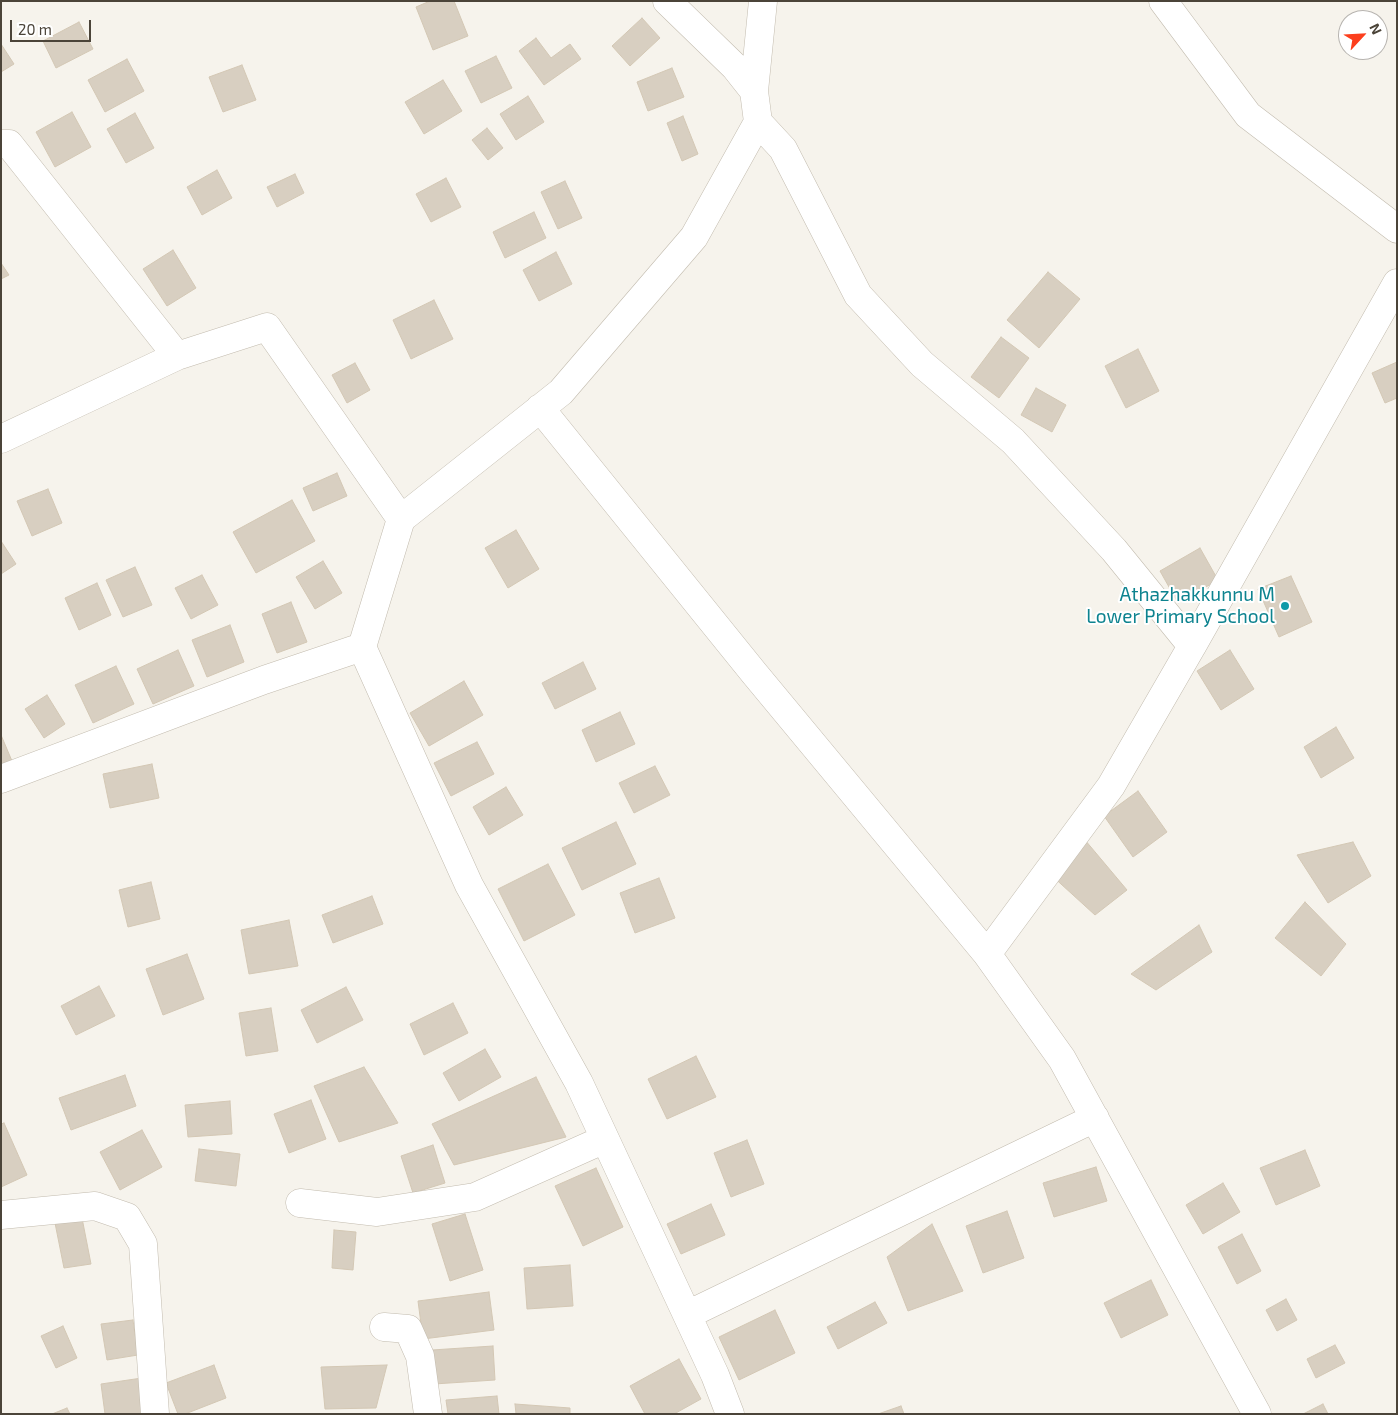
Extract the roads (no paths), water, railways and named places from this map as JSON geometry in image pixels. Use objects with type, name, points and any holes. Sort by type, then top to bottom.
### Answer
[{"type":"street","points":[[667,1],[735,67],[754,91]]},
{"type":"street","points":[[764,1],[754,91],[758,122],[782,149],[858,295],[922,364],[1013,441],[1114,550],[1192,646]]},
{"type":"street","points":[[1163,1],[1201,55],[1248,115],[1397,229]]},
{"type":"street","points":[[730,1414],[715,1375],[579,1083],[469,885],[362,648],[401,519],[561,392],[694,237],[758,122]]},
{"type":"street","points":[[1,144],[9,144],[177,356]]},
{"type":"street","points":[[986,954],[1110,786],[1192,646],[1397,283]]},
{"type":"street","points":[[1,439],[177,356],[267,327],[401,519]]},
{"type":"street","points":[[540,408],[754,673],[986,954],[1062,1059],[1258,1414]]},
{"type":"street","points":[[1,779],[264,680],[362,648]]},
{"type":"street","points":[[687,1315],[1095,1118]]},
{"type":"street","points":[[300,1203],[377,1212],[475,1197],[605,1139]]},
{"type":"street","points":[[1,1216],[95,1206],[127,1217],[143,1244],[155,1414]]},
{"type":"street","points":[[384,1327],[408,1329],[420,1356],[428,1414]]},
{"type":"place","name":"Athazhakkunnu M Lower Primary School","points":[[1285,606]]}]
